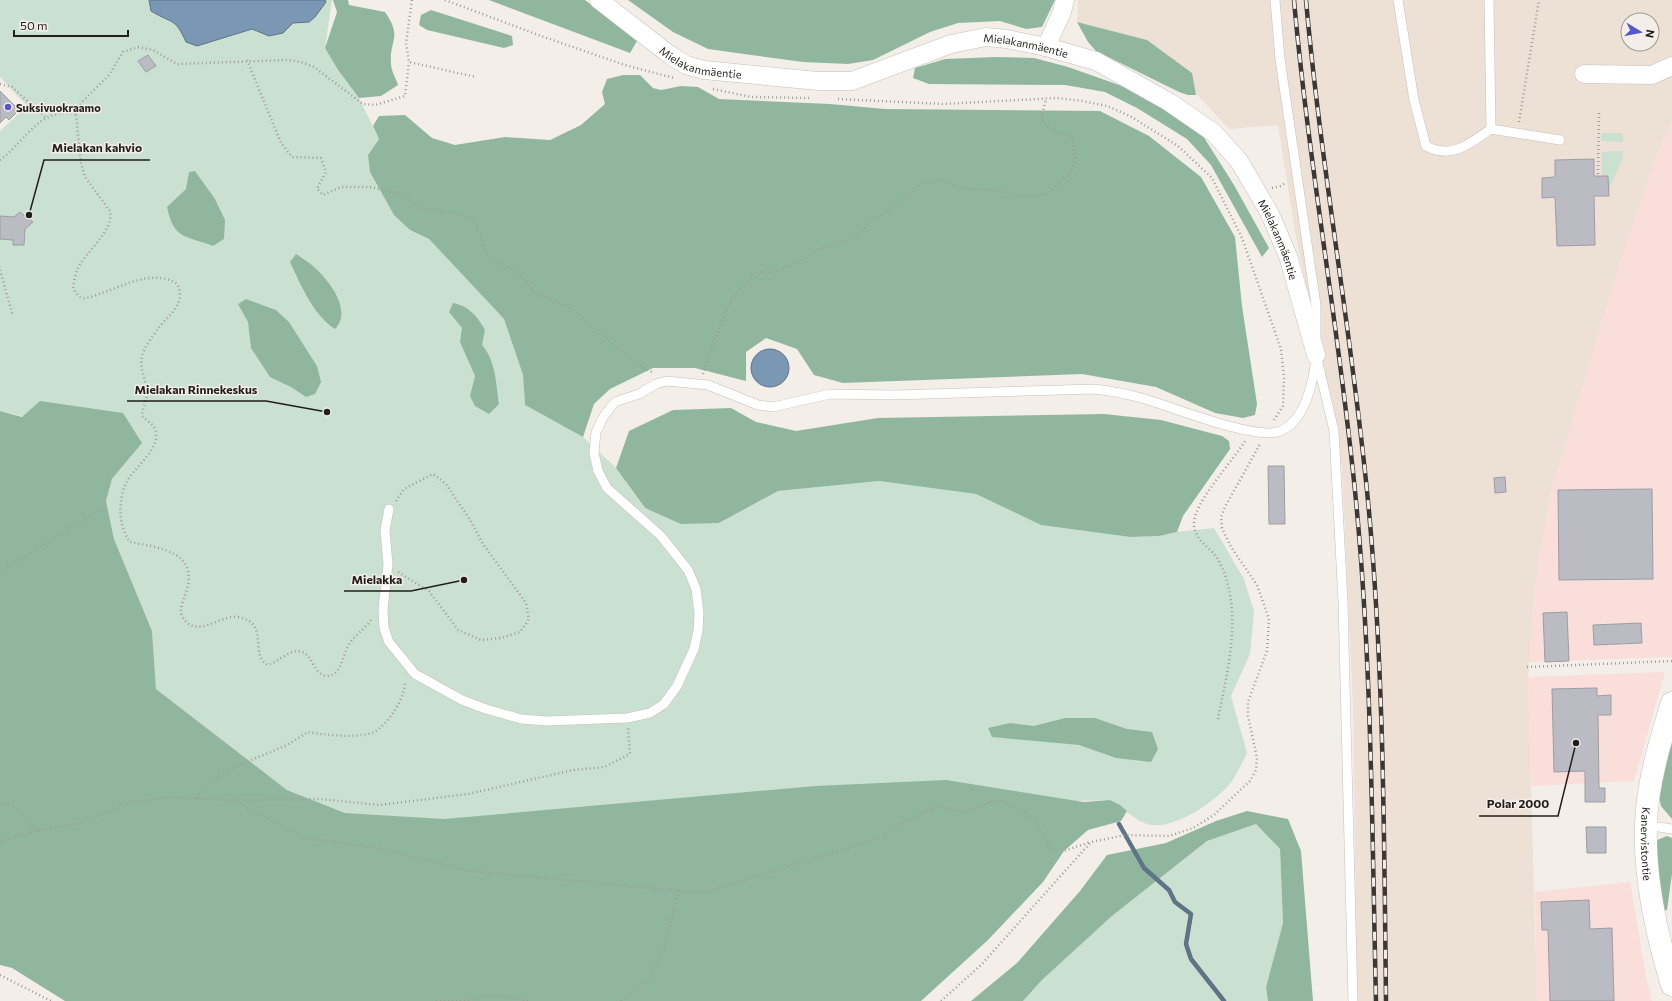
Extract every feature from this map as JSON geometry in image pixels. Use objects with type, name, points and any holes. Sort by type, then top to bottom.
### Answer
[{"type":"street","name":"Mielakanmäentie","points":[[599,0],[670,55],[686,65],[704,70],[818,81],[852,81],[951,44],[986,37],[1007,39],[1046,47],[1096,61],[1169,102],[1214,133],[1239,161],[1270,214],[1288,256],[1316,355]]},
{"type":"street","points":[[1046,47],[1062,12],[1065,0]]},
{"type":"street","points":[[1584,74],[1652,75],[1672,66]]},
{"type":"street","name":"Kanervistontie","points":[[1672,703],[1651,786],[1646,825],[1649,889],[1658,934],[1672,984]]},
{"type":"lane","points":[[389,509],[385,530],[388,565],[383,609],[384,628],[389,642],[400,658],[415,674],[462,700],[486,709],[521,719],[547,721],[627,718],[650,713],[664,704],[677,686],[694,649],[700,613],[696,589],[688,570],[661,536],[607,488],[598,471],[594,453],[596,432],[604,416],[615,402],[639,394],[656,384],[666,381],[708,385],[758,405],[773,407],[830,394],[895,395],[1094,389],[1132,396],[1208,420],[1266,434],[1278,432],[1296,419],[1307,401],[1316,355],[1316,305],[1280,59],[1275,0]]},
{"type":"lane","points":[[1398,0],[1414,100],[1426,146],[1435,151],[1453,151],[1466,146],[1491,129],[1518,132],[1531,136],[1560,140]]},
{"type":"lane","points":[[1489,0],[1491,129]]},
{"type":"lane","points":[[1316,355],[1334,431],[1343,594],[1353,1001]]},
{"type":"lane","points":[[1646,825],[1672,829]]},
{"type":"path","points":[[383,609],[374,615],[368,625],[351,641],[345,650],[339,670],[332,675],[324,676],[318,671],[307,654],[300,651],[292,652],[277,662],[268,665],[262,662],[258,655],[259,642],[256,628],[247,620],[237,617],[229,617],[201,627],[191,624],[182,616],[181,607],[190,577],[189,570],[184,563],[171,553],[160,547],[130,542],[123,533],[121,500],[126,482],[153,448],[156,433],[154,427],[142,416],[142,410],[147,394],[141,370],[142,355],[157,330],[176,309],[180,299],[179,286],[176,282],[153,277],[138,280],[92,297],[83,298],[77,295],[73,288],[77,269],[108,226],[112,217],[110,211],[85,177],[80,163],[76,114],[82,102],[109,75],[123,52],[138,47],[153,50],[177,64],[205,64],[247,60],[288,60],[301,62],[328,76],[363,104],[375,105],[405,96],[409,62],[406,43],[412,0]]},
{"type":"path","points":[[1518,132],[1539,0]]},
{"type":"path","points":[[247,60],[281,143],[292,157],[321,158],[326,172],[317,189],[323,195],[341,187],[370,187],[398,193],[422,208],[459,214],[473,220],[480,232],[486,255],[497,263],[517,272],[535,293],[571,308],[634,362],[666,381]]},
{"type":"path","points":[[409,62],[476,77]]},
{"type":"path","points":[[0,84],[12,87],[46,118]]},
{"type":"path","points":[[700,384],[709,352],[725,312],[736,294],[758,272],[775,272],[798,263],[819,249],[858,235],[874,219],[894,207],[921,184],[940,180],[962,188],[998,190],[1021,197],[1048,194],[1055,189],[1071,172],[1075,158],[1072,136],[1061,134],[1046,127],[1041,119],[1046,99]]},
{"type":"path","points":[[0,160],[39,122],[55,113],[65,111],[76,114]]},
{"type":"path","points":[[1598,174],[1599,111]]},
{"type":"path","points":[[1258,192],[1281,186],[1297,172]]},
{"type":"path","points":[[0,270],[13,316]]},
{"type":"path","points":[[1218,720],[1230,658],[1230,595],[1225,574],[1217,558],[1196,536],[1194,523],[1202,502],[1251,430]]},
{"type":"path","points":[[388,565],[429,591],[458,630],[481,640],[501,638],[520,632],[529,619],[526,602],[487,550],[446,484],[438,477],[433,474],[404,489],[389,509]]},
{"type":"path","points":[[0,572],[104,507]]},
{"type":"path","points":[[196,798],[214,780],[237,766],[287,745],[308,732],[324,735],[353,736],[376,732],[394,714],[405,689],[405,675],[400,658]]},
{"type":"path","points":[[1526,668],[1672,661]]},
{"type":"path","points":[[0,840],[76,824],[133,802],[167,797],[233,800],[319,799],[380,805],[468,794],[573,770],[604,767],[630,754],[627,718]]},
{"type":"path","points":[[233,800],[306,838],[379,848],[469,871],[703,893],[882,837],[903,822],[938,806],[962,812],[1000,800],[1020,810],[1034,820],[1051,849],[1064,851],[1091,842]]},
{"type":"path","points":[[0,803],[14,805],[37,831]]},
{"type":"path","points":[[621,1001],[650,978],[664,949],[679,891]]},
{"type":"path","points":[[0,975],[52,1001]]},
{"type":"path","points":[[436,1001],[462,1001],[493,995],[529,1001]]},
{"type":"shaded area","points":[[1078,0],[1672,0],[1672,121],[1660,146],[1622,256],[1551,492],[1535,584],[1528,677],[1537,1001],[1357,1001],[1353,707],[1342,468],[1295,231],[1278,125],[1229,129],[1147,40],[1077,22]]},
{"type":"shaded area","points":[[1672,121],[1672,657],[1529,662],[1535,584],[1551,492],[1622,256],[1660,146]]},
{"type":"shaded area","points":[[1665,672],[1634,781],[1531,786],[1528,677]]},
{"type":"shaded area","points":[[1630,882],[1645,972],[1652,1001],[1537,1001],[1535,892]]},
{"type":"green space","points":[[0,0],[332,0],[325,48],[338,70],[359,98],[379,139],[368,155],[410,230],[429,239],[504,319],[523,375],[525,405],[583,437],[616,468],[645,509],[719,523],[778,491],[879,481],[976,494],[1041,525],[1130,537],[1159,536],[1177,532],[1214,528],[1244,579],[1254,611],[1250,654],[1231,696],[1247,753],[1234,778],[1220,794],[1209,803],[1185,817],[1162,825],[1146,824],[1110,800],[447,820],[345,813],[287,790],[156,689],[152,631],[114,539],[106,501],[112,479],[141,444],[0,411],[0,131],[27,106],[0,77]]},
{"type":"green space","points":[[333,0],[348,0],[349,5],[385,12],[390,21],[394,33],[391,66],[398,85],[381,96],[359,98],[338,70],[325,48],[337,12]]},
{"type":"green space","points":[[489,0],[585,0],[637,41],[630,53]]},
{"type":"green space","points":[[628,0],[1055,0],[1042,27],[1026,29],[1000,21],[958,23],[930,32],[873,60],[848,64],[803,62],[708,49],[673,32]]},
{"type":"green space","points":[[431,10],[512,36],[513,45],[504,48],[427,30],[419,25],[421,15]]},
{"type":"green space","points":[[1077,22],[1147,40],[1192,73],[1196,95],[1188,95],[1179,92],[1096,51],[1088,42]]},
{"type":"green space","points":[[996,57],[1034,58],[1068,67],[1139,92],[1203,136],[1234,185],[1269,248],[1262,257],[1211,165],[1187,139],[1137,108],[1105,92],[1065,85],[929,84],[913,78],[915,68],[945,59]]},
{"type":"green space","points":[[623,75],[640,75],[653,88],[661,90],[681,86],[698,87],[719,99],[830,104],[885,109],[1100,111],[1149,136],[1201,177],[1235,237],[1242,306],[1257,404],[1255,415],[1243,418],[1215,413],[1156,387],[1082,374],[843,383],[814,375],[797,349],[766,338],[746,352],[746,381],[695,368],[653,368],[610,389],[594,404],[583,437],[525,405],[523,375],[504,319],[429,239],[410,230],[394,215],[370,172],[368,155],[379,139],[373,126],[379,116],[405,115],[432,138],[455,145],[505,137],[550,140],[581,125],[605,104],[602,92],[607,79]]},
{"type":"green space","points":[[1601,133],[1623,133],[1623,142],[1601,141]]},
{"type":"green space","points":[[1623,151],[1623,158],[1609,189],[1609,175],[1602,175],[1602,152]]},
{"type":"green space","points":[[195,171],[215,199],[225,220],[224,239],[213,246],[188,238],[177,231],[170,218],[167,207],[186,189],[189,172]]},
{"type":"green space","points":[[296,254],[310,263],[320,273],[337,296],[341,314],[340,322],[335,329],[320,316],[303,290],[290,262]]},
{"type":"green space","points":[[246,299],[276,310],[289,322],[317,366],[321,382],[315,394],[306,397],[291,387],[270,377],[251,348],[248,322],[238,304]]},
{"type":"green space","points":[[453,303],[459,304],[472,312],[485,330],[482,345],[487,351],[493,365],[499,404],[489,414],[475,406],[470,396],[475,376],[460,342],[462,328],[449,312]]},
{"type":"green space","points":[[40,401],[123,413],[142,443],[112,479],[106,501],[114,539],[152,631],[156,689],[287,790],[345,813],[444,819],[815,786],[946,780],[1084,802],[1110,800],[1120,805],[1127,811],[1121,821],[1088,830],[1064,851],[1043,882],[988,940],[921,1001],[65,1001],[12,968],[0,965],[0,411],[22,417]]},
{"type":"green space","points":[[731,408],[756,422],[796,431],[878,418],[1104,414],[1161,420],[1222,436],[1229,441],[1230,449],[1183,516],[1177,532],[1159,536],[1130,537],[1041,525],[976,494],[879,481],[778,491],[719,523],[681,524],[645,508],[616,468],[629,431],[673,410]]},
{"type":"green space","points":[[1065,718],[1095,718],[1127,729],[1152,732],[1158,749],[1151,762],[1116,758],[1079,745],[992,737],[988,728],[1010,723],[1034,726]]},
{"type":"green space","points":[[1672,739],[1672,819],[1661,806],[1659,796]]},
{"type":"green space","points":[[1247,811],[1288,819],[1301,851],[1313,1001],[1268,1001],[1266,987],[1283,923],[1280,849],[1256,824],[1207,841],[1112,916],[1042,980],[1023,1001],[971,1001],[1017,963],[1080,891],[1107,855],[1166,843],[1216,821]]},
{"type":"green space","points":[[1256,824],[1280,849],[1283,923],[1266,987],[1268,1001],[1023,1001],[1042,980],[1112,916],[1207,841]]},
{"type":"green space","points":[[1667,836],[1672,838],[1672,874],[1667,910],[1662,911],[1657,861],[1657,840]]},
{"type":"water","points":[[149,0],[325,0],[326,2],[315,17],[309,22],[293,23],[283,33],[269,36],[252,29],[197,46],[186,42],[176,25],[151,11]]},
{"type":"water","points":[[766,349],[774,349],[786,358],[789,368],[786,378],[780,384],[774,387],[766,387],[754,378],[751,372],[751,364],[760,352]]},
{"type":"building","points":[[148,55],[156,66],[146,72],[138,61]]},
{"type":"building","name":"Suksivuokraamo","points":[[0,91],[18,111],[9,120],[6,117],[0,123]]},
{"type":"building","points":[[1594,159],[1594,176],[1608,176],[1609,196],[1594,196],[1595,245],[1557,246],[1555,197],[1542,198],[1542,178],[1555,177],[1555,160]]},
{"type":"building","points":[[20,212],[33,222],[25,229],[24,245],[13,245],[13,240],[0,239],[0,216],[14,217]]},
{"type":"building","points":[[1268,466],[1284,466],[1285,524],[1269,524]]},
{"type":"building","points":[[1505,477],[1506,492],[1495,493],[1494,478]]},
{"type":"building","points":[[1652,489],[1653,579],[1559,580],[1558,490]]},
{"type":"building","points":[[1567,612],[1569,661],[1545,662],[1543,613]]},
{"type":"building","points":[[1641,623],[1642,643],[1594,645],[1593,625]]},
{"type":"building","points":[[1597,688],[1597,696],[1611,695],[1611,715],[1598,715],[1599,788],[1605,788],[1605,802],[1585,802],[1585,771],[1554,772],[1552,689]]},
{"type":"building","points":[[1586,827],[1606,827],[1606,853],[1587,853]]},
{"type":"building","points":[[1589,900],[1590,929],[1612,928],[1614,1001],[1550,1001],[1548,930],[1542,930],[1541,902]]},
{"type":"waterway","points":[[1119,824],[1144,868],[1169,890],[1175,902],[1191,914],[1186,944],[1191,959],[1224,1001]]},
{"type":"railway","points":[[1294,0],[1300,63],[1342,376],[1356,501],[1368,688],[1376,1001]]},
{"type":"railway","points":[[1306,0],[1320,126],[1354,376],[1368,501],[1373,563],[1382,751],[1386,1001]]},
{"type":"place","name":"Suksivuokraamo","points":[[8,107]]},
{"type":"place","name":"Mielakan kahvio","points":[[29,215]]},
{"type":"place","name":"Mielakan Rinnekeskus","points":[[327,412]]},
{"type":"place","name":"Mielakka","points":[[464,580]]},
{"type":"place","name":"Polar 2000","points":[[1576,743]]}]
